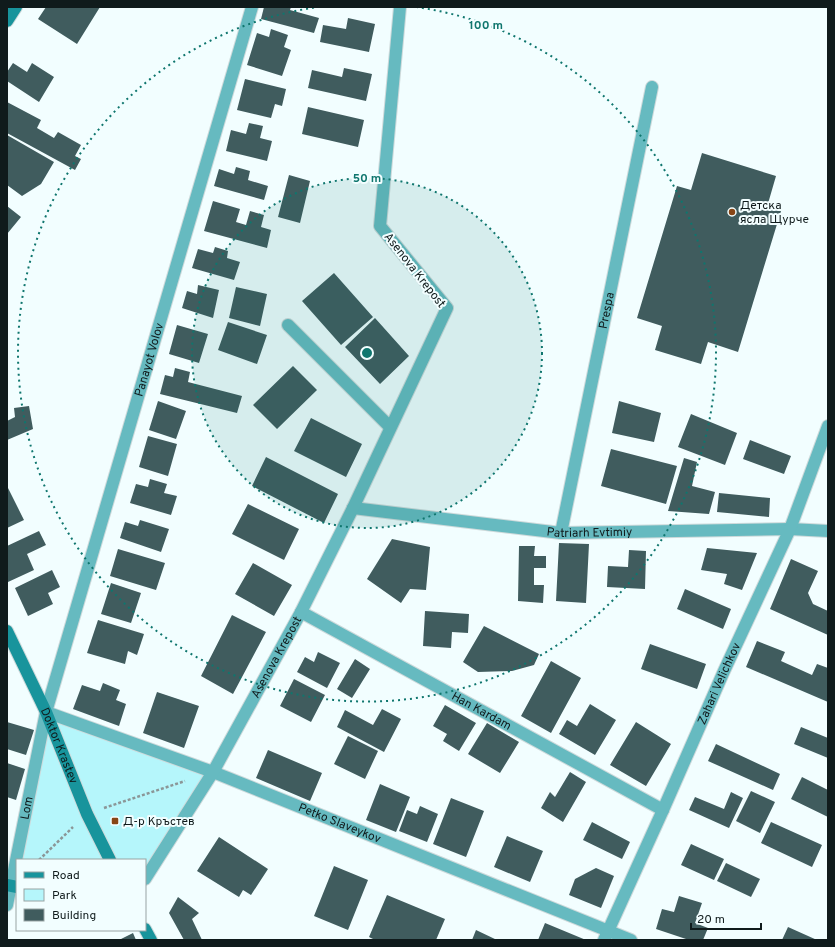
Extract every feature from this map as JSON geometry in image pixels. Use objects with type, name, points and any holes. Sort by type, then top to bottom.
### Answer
[{"type":"street","points":[[7,21],[16,7]]},
{"type":"street","name":"Panayot Volov","points":[[46,712],[252,7]]},
{"type":"street","name":"Asenova Krepost","points":[[146,877],[213,772],[301,612],[353,508],[390,426],[447,308],[380,226],[400,7]]},
{"type":"street","name":"Prespa","points":[[561,533],[652,87]]},
{"type":"street","points":[[288,325],[390,426]]},
{"type":"street","name":"Zahari Velichkov","points":[[606,935],[724,671],[790,529],[828,426]]},
{"type":"street","name":"Patriarh Evtimiy","points":[[353,508],[561,533],[790,529],[828,530]]},
{"type":"street","name":"Han Kardam","points":[[301,612],[663,810]]},
{"type":"street","name":"Doktor Krastev","points":[[7,631],[46,712],[88,814],[110,859]]},
{"type":"street","name":"Petko Slaveykov","points":[[46,712],[213,772],[606,935],[631,940]]},
{"type":"street","name":"Lom","points":[[17,859],[46,712]]},
{"type":"street","name":"Lom","points":[[7,905],[16,866]]},
{"type":"street","points":[[146,931],[151,940]]},
{"type":"path","points":[[40,859],[88,814],[213,772]]},
{"type":"green space","points":[[46,712],[213,772],[146,877],[146,859],[16,859]]},
{"type":"building","points":[[46,7],[100,7],[77,44],[38,19]]},
{"type":"building","points":[[264,7],[291,7],[290,10],[319,18],[314,33],[261,19]]},
{"type":"building","points":[[348,18],[375,24],[369,52],[320,42],[323,25],[346,29]]},
{"type":"building","points":[[271,29],[288,35],[284,47],[291,50],[282,76],[247,65],[257,33],[269,37]]},
{"type":"building","points":[[13,63],[27,72],[32,63],[54,77],[39,102],[7,81],[7,72]]},
{"type":"building","points":[[344,68],[372,74],[366,101],[308,88],[312,70],[342,77]]},
{"type":"building","points":[[245,79],[286,89],[282,106],[275,104],[271,118],[237,110]]},
{"type":"building","points":[[7,102],[41,120],[37,128],[54,138],[58,132],[81,145],[75,156],[81,159],[75,170],[7,133]]},
{"type":"building","points":[[308,107],[364,120],[358,147],[302,134]]},
{"type":"building","points":[[249,123],[263,126],[260,138],[272,141],[267,161],[226,151],[231,130],[246,134]]},
{"type":"building","points":[[7,135],[54,162],[41,184],[22,196],[7,185]]},
{"type":"building","points":[[702,153],[776,176],[767,207],[781,211],[738,352],[708,342],[701,364],[655,350],[662,326],[637,318],[677,186],[691,190]]},
{"type":"building","points":[[236,167],[250,171],[248,180],[268,186],[264,200],[214,186],[219,169],[234,174]]},
{"type":"building","points":[[289,175],[310,181],[300,223],[278,217]]},
{"type":"building","points":[[213,201],[240,209],[236,222],[246,225],[250,211],[264,215],[261,227],[271,230],[267,248],[204,231]]},
{"type":"building","points":[[7,206],[21,217],[7,234]]},
{"type":"building","points":[[215,247],[228,251],[227,258],[240,262],[234,280],[192,268],[198,249],[213,253]]},
{"type":"building","points":[[334,273],[373,317],[341,345],[302,301]]},
{"type":"building","points":[[198,285],[219,290],[213,318],[182,308],[187,291],[197,294]]},
{"type":"building","points":[[236,287],[267,294],[260,326],[229,318]]},
{"type":"building","points":[[375,318],[409,356],[380,384],[345,347]]},
{"type":"building","points":[[228,322],[267,335],[257,364],[218,350]]},
{"type":"building","points":[[177,325],[208,334],[199,363],[169,354]]},
{"type":"building","points":[[293,366],[317,390],[277,429],[253,405]]},
{"type":"building","points":[[175,368],[190,372],[188,382],[242,396],[237,413],[160,394],[165,375],[173,377]]},
{"type":"building","points":[[158,401],[186,411],[176,439],[149,430]]},
{"type":"building","points":[[619,401],[661,413],[654,442],[612,433]]},
{"type":"building","points":[[29,406],[33,429],[7,440],[7,421],[15,417],[14,408]]},
{"type":"building","points":[[691,414],[737,433],[725,465],[678,447]]},
{"type":"building","points":[[311,418],[362,444],[346,477],[294,451]]},
{"type":"building","points":[[148,436],[177,444],[168,476],[139,467]]},
{"type":"building","points":[[750,440],[791,456],[784,474],[743,459]]},
{"type":"building","points":[[611,449],[677,466],[666,504],[601,486]]},
{"type":"building","points":[[266,457],[338,494],[324,523],[252,486]]},
{"type":"building","points":[[684,458],[697,462],[692,486],[715,492],[709,514],[668,511]]},
{"type":"building","points":[[150,479],[167,484],[164,493],[177,496],[171,515],[130,503],[136,484],[148,487]]},
{"type":"building","points":[[7,486],[24,520],[7,528]]},
{"type":"building","points":[[719,493],[770,498],[769,517],[717,512]]},
{"type":"building","points":[[248,504],[299,529],[284,560],[232,534]]},
{"type":"building","points":[[140,520],[169,529],[161,552],[120,538],[125,522],[138,526]]},
{"type":"building","points":[[39,531],[46,545],[27,554],[34,570],[8,582],[7,546]]},
{"type":"building","points":[[392,539],[430,547],[426,590],[410,589],[401,603],[367,579]]},
{"type":"building","points":[[559,543],[589,544],[586,603],[556,601]]},
{"type":"building","points":[[519,546],[535,546],[534,556],[546,556],[546,568],[534,568],[534,585],[544,585],[543,603],[518,601]]},
{"type":"building","points":[[707,548],[757,553],[742,590],[724,584],[727,574],[701,570]]},
{"type":"building","points":[[118,549],[165,563],[156,590],[110,576]]},
{"type":"building","points":[[629,550],[646,551],[645,589],[607,587],[608,566],[628,567]]},
{"type":"building","points":[[791,559],[818,571],[808,593],[813,604],[828,611],[828,635],[770,609]]},
{"type":"building","points":[[253,563],[292,585],[274,616],[235,594]]},
{"type":"building","points":[[52,570],[60,587],[48,593],[53,604],[28,616],[15,588]]},
{"type":"building","points":[[111,583],[141,593],[131,623],[101,614]]},
{"type":"building","points":[[685,589],[731,609],[723,629],[677,609]]},
{"type":"building","points":[[425,611],[469,614],[468,633],[452,632],[451,648],[423,646]]},
{"type":"building","points":[[232,615],[266,632],[233,694],[201,676]]},
{"type":"building","points":[[98,620],[144,634],[137,655],[128,651],[125,664],[87,653]]},
{"type":"building","points":[[484,626],[539,654],[534,665],[512,671],[478,672],[463,662]]},
{"type":"building","points":[[757,641],[785,652],[781,661],[812,675],[817,664],[828,668],[828,702],[746,667]]},
{"type":"building","points":[[650,644],[706,664],[697,689],[641,669]]},
{"type":"building","points":[[318,652],[340,663],[327,688],[297,672],[305,657],[314,662]]},
{"type":"building","points":[[355,659],[370,669],[352,698],[337,689]]},
{"type":"building","points":[[551,661],[581,678],[551,733],[521,716]]},
{"type":"building","points":[[294,679],[325,695],[311,722],[280,706]]},
{"type":"building","points":[[103,683],[120,690],[116,700],[126,704],[119,726],[73,709],[82,685],[100,691]]},
{"type":"building","points":[[157,692],[199,706],[184,748],[143,733]]},
{"type":"building","points":[[590,704],[616,720],[595,755],[559,734],[567,720],[577,726]]},
{"type":"building","points":[[445,705],[476,723],[459,751],[443,741],[447,734],[433,726]]},
{"type":"building","points":[[382,709],[401,719],[384,752],[337,727],[345,710],[373,725]]},
{"type":"building","points":[[7,722],[34,730],[26,755],[7,749]]},
{"type":"building","points":[[636,722],[671,744],[646,786],[610,765]]},
{"type":"building","points":[[487,723],[519,742],[500,773],[468,754]]},
{"type":"building","points":[[801,727],[828,738],[828,758],[794,744]]},
{"type":"building","points":[[348,736],[378,751],[365,779],[334,764]]},
{"type":"building","points":[[716,744],[780,774],[773,790],[708,761]]},
{"type":"building","points":[[268,750],[322,773],[310,801],[256,778]]},
{"type":"building","points":[[7,763],[25,769],[16,800],[7,797]]},
{"type":"building","points":[[570,772],[586,782],[563,822],[541,808],[550,792],[555,797]]},
{"type":"building","points":[[802,777],[828,790],[828,817],[791,799]]},
{"type":"building","points":[[380,784],[410,797],[396,832],[366,820]]},
{"type":"building","points":[[751,791],[775,802],[760,833],[736,821]]},
{"type":"building","points":[[731,792],[743,798],[729,828],[689,810],[695,797],[724,809]]},
{"type":"building","points":[[451,798],[484,811],[466,857],[433,844]]},
{"type":"building","points":[[420,806],[438,814],[427,842],[399,831],[407,810],[417,814]]},
{"type":"building","points":[[592,822],[630,842],[622,859],[583,840]]},
{"type":"building","points":[[771,822],[822,845],[812,867],[761,843]]},
{"type":"building","points":[[507,836],[543,851],[530,882],[494,867]]},
{"type":"building","points":[[219,837],[268,869],[251,895],[243,890],[239,897],[197,871]]},
{"type":"building","points":[[691,844],[724,859],[714,880],[681,865]]},
{"type":"building","points":[[726,863],[760,879],[751,897],[717,881]]},
{"type":"building","points":[[334,866],[368,880],[348,930],[314,916]]},
{"type":"building","points":[[596,868],[614,876],[601,908],[569,895],[575,879]]},
{"type":"building","points":[[387,895],[445,919],[436,940],[375,940],[369,937]]},
{"type":"building","points":[[679,896],[702,903],[695,923],[708,928],[703,940],[689,940],[656,929],[662,909],[674,912]]},
{"type":"building","points":[[178,897],[199,913],[192,919],[202,940],[184,940],[169,913]]},
{"type":"building","points":[[545,923],[586,940],[538,940]]},
{"type":"building","points":[[788,927],[817,940],[782,940]]},
{"type":"building","points":[[476,930],[497,940],[472,940]]},
{"type":"building","points":[[133,933],[136,940],[119,940]]},
{"type":"place","name":"Детска ясла Щурче","points":[[732,212]]},
{"type":"place","name":"Д-р Кръстев","points":[[115,821]]}]
